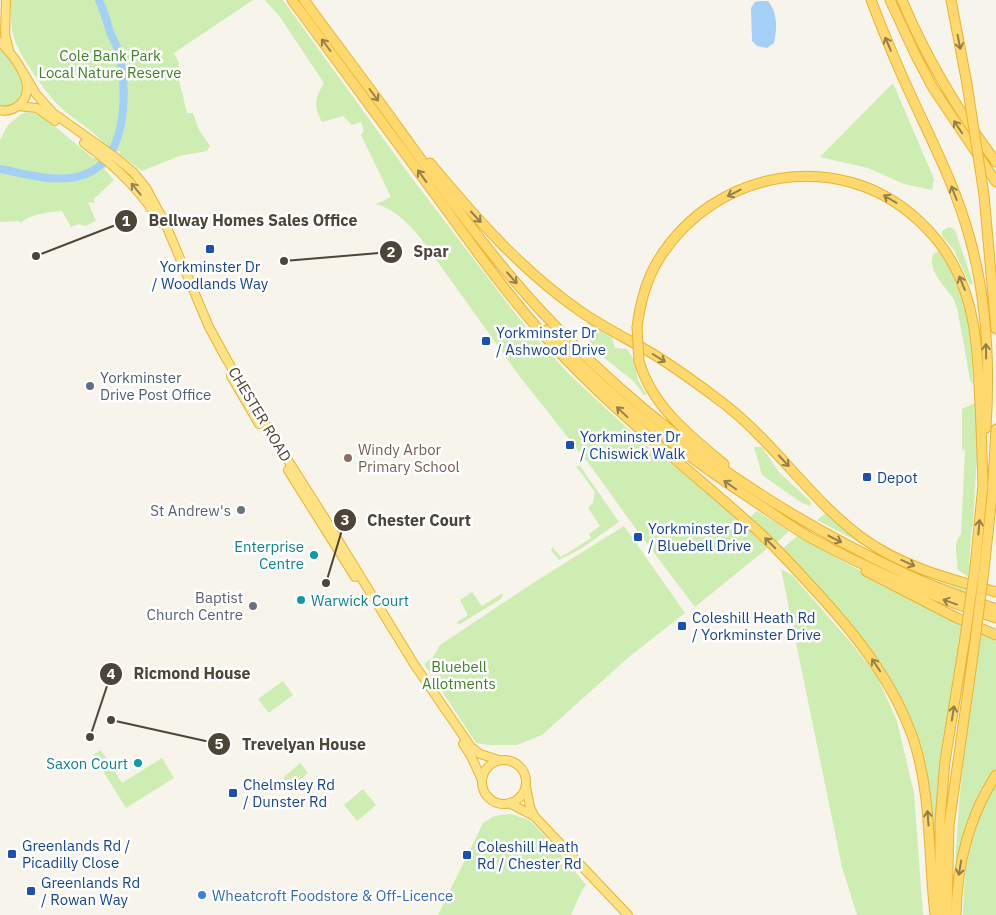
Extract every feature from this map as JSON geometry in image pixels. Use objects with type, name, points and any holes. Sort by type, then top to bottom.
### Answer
[{"type":"highway","points":[[6,0],[5,34],[10,54]]},
{"type":"highway","points":[[292,0],[522,310],[579,373],[642,431],[753,526],[797,570],[847,626],[869,654],[899,704],[922,770],[927,804],[935,915]]},
{"type":"highway","points":[[304,0],[475,233],[524,292],[570,341],[615,383],[686,443],[736,479],[817,530],[901,572],[943,590],[996,609]]},
{"type":"highway","points":[[871,0],[886,40],[961,209],[977,267],[983,300],[986,341],[987,414],[982,487],[980,569],[975,641],[949,825],[947,915]]},
{"type":"highway","points":[[890,0],[933,88],[964,137],[996,182]]},
{"type":"highway","points":[[902,0],[925,52],[963,117],[996,162]]},
{"type":"highway","points":[[951,0],[967,84],[984,195],[996,330]]},
{"type":"highway","name":"CHESTER ROAD","points":[[0,42],[23,72],[36,94],[53,113],[112,160],[133,172],[152,198],[179,254],[209,327],[264,424],[324,517],[414,664],[471,747],[480,754],[499,760]]},
{"type":"highway","points":[[0,110],[11,111],[23,102],[27,94],[27,84],[23,72]]},
{"type":"highway","name":"CHESTER ROAD","points":[[18,106],[37,108],[95,147]]},
{"type":"highway","points":[[388,113],[468,209],[516,260],[580,311],[657,356],[725,405],[775,452],[839,519],[862,538],[901,561],[957,581],[996,591]]},
{"type":"highway","name":"CHESTER ROAD","points":[[112,160],[157,217],[214,344],[250,410],[471,756],[482,780]]},
{"type":"highway","points":[[778,504],[712,454],[672,417],[649,386],[637,350],[637,327],[644,294],[658,260],[676,236],[694,217],[706,208],[741,189],[790,176],[846,180],[876,191],[892,200],[928,229],[941,244],[962,282],[971,310],[977,340],[982,487]]},
{"type":"highway","points":[[472,244],[563,347],[655,430],[730,486],[856,565],[901,590],[996,635]]},
{"type":"highway","points":[[940,915],[940,821],[945,761],[992,496],[996,429]]},
{"type":"highway","points":[[811,538],[905,584],[996,618]]},
{"type":"highway","points":[[526,788],[519,798],[509,803],[499,803],[488,796],[483,787],[482,780],[486,769],[494,762],[499,760],[512,761],[521,768],[526,778],[526,788],[534,816]]},
{"type":"highway","points":[[956,915],[959,868],[964,844],[978,808],[996,775]]},
{"type":"highway","points":[[509,803],[534,816],[628,915]]},
{"type":"green space","name":"Cole Bank Park Local Nature Reserve","points":[[11,0],[253,0],[174,53],[179,63],[177,72],[187,113],[193,113],[199,130],[210,146],[207,151],[179,156],[142,171],[119,154],[121,151],[118,151],[104,169],[114,180],[94,199],[94,203],[88,202],[96,221],[85,226],[79,224],[71,227],[62,211],[29,217],[21,223],[18,221],[0,222],[0,140],[8,125],[20,115],[26,112],[41,115],[93,158],[95,158],[103,142],[59,106],[27,64],[13,33]]},
{"type":"green space","points":[[265,0],[283,0],[411,177],[525,326],[569,374],[643,443],[745,523],[769,547],[695,607],[592,468],[521,378],[419,236],[395,213],[376,204],[391,197],[361,135],[364,131],[361,122],[352,125],[343,116],[322,122],[317,111],[316,102],[324,83],[280,17]]},
{"type":"green space","points":[[0,46],[10,57],[21,80],[21,95],[16,103],[10,106],[0,106]]},
{"type":"green space","points":[[893,83],[934,179],[932,190],[904,184],[868,168],[820,157]]},
{"type":"green space","points":[[949,227],[955,230],[973,283],[970,285],[954,250],[942,236],[942,231]]},
{"type":"green space","points":[[940,251],[960,285],[970,332],[973,384],[970,381],[956,305],[932,266],[934,253]]},
{"type":"green space","points":[[587,322],[612,338],[615,348],[627,349],[634,360],[638,380],[647,395],[644,395],[633,381],[604,357],[591,343],[587,336]]},
{"type":"green space","points":[[977,402],[977,454],[968,577],[957,569],[956,551],[956,542],[961,534],[965,449],[962,451],[962,409]]},
{"type":"green space","points":[[754,447],[762,447],[779,472],[811,502],[810,506],[802,503],[762,475]]},
{"type":"green space","points":[[576,466],[580,466],[619,522],[582,548],[559,560],[551,550],[552,547],[561,557],[591,538],[589,534],[600,526],[588,508],[593,503],[595,492]]},
{"type":"green space","points":[[757,511],[789,531],[776,543],[749,518]]},
{"type":"green space","points":[[828,511],[852,534],[966,587],[966,593],[900,564],[817,520]]},
{"type":"green space","name":"Bluebell Allotments","points":[[624,526],[685,613],[630,656],[542,735],[517,745],[476,743],[424,664],[433,657],[440,645],[533,583]]},
{"type":"green space","points":[[797,536],[890,587],[962,623],[946,732],[934,846],[928,781],[899,695],[884,669],[855,630],[782,549]]},
{"type":"green space","points":[[781,569],[793,576],[877,676],[897,721],[914,793],[923,915],[857,915],[842,867]]},
{"type":"green space","points":[[472,592],[482,606],[503,593],[501,599],[460,624],[456,623],[468,615],[460,600]]},
{"type":"green space","points":[[982,632],[996,637],[996,770],[965,830],[957,861],[954,893],[957,827],[963,762]]},
{"type":"green space","points":[[283,681],[293,695],[268,712],[258,699]]},
{"type":"green space","points":[[101,750],[122,783],[162,758],[174,778],[126,808],[93,755]]},
{"type":"green space","points":[[300,763],[308,773],[291,787],[283,778]]},
{"type":"green space","points":[[996,784],[996,915],[963,915],[967,863],[974,831]]},
{"type":"green space","points":[[363,789],[376,805],[357,821],[344,805]]},
{"type":"green space","points":[[511,814],[529,820],[550,841],[586,885],[571,915],[438,915],[483,823],[494,816]]},
{"type":"water","points":[[768,1],[774,11],[776,21],[774,43],[767,48],[757,46],[752,41],[751,8],[755,2]]},
{"type":"waterway","points":[[0,169],[42,177],[73,178],[98,167],[109,155],[117,140],[121,123],[124,87],[117,46],[99,0]]},
{"type":"place","name":"Yorkminster Dr / Woodlands Way","points":[[210,249]]},
{"type":"place","name":"Bellway Homes Sales Office","points":[[36,256]]},
{"type":"place","name":"Spar","points":[[284,261]]},
{"type":"place","name":"Yorkminster Dr / Ashwood Drive","points":[[486,341]]},
{"type":"place","name":"Yorkminster Drive Post Office","points":[[90,386]]},
{"type":"place","name":"Yorkminster Dr / Chiswick Walk","points":[[570,445]]},
{"type":"place","name":"Windy Arbor Primary School","points":[[348,458]]},
{"type":"place","name":"Depot","points":[[867,477]]},
{"type":"place","name":"St Andrew's","points":[[241,510]]},
{"type":"place","name":"Yorkminster Dr / Bluebell Drive","points":[[638,537]]},
{"type":"place","name":"Enterprise Centre","points":[[314,555]]},
{"type":"place","name":"Chester Court","points":[[326,583]]},
{"type":"place","name":"Warwick Court","points":[[301,600]]},
{"type":"place","name":"Baptist Church Centre","points":[[253,606]]},
{"type":"place","name":"Coleshill Heath Rd / Yorkminster Drive","points":[[682,626]]},
{"type":"place","name":"Trevelyan House","points":[[111,720]]},
{"type":"place","name":"Ricmond House","points":[[90,737]]},
{"type":"place","name":"Saxon Court","points":[[138,763]]},
{"type":"place","name":"Chelmsley Rd / Dunster Rd","points":[[233,793]]},
{"type":"place","name":"Greenlands Rd / Picadilly Close","points":[[12,854]]},
{"type":"place","name":"Coleshill Heath Rd / Chester Rd","points":[[467,855]]},
{"type":"place","name":"Greenlands Rd / Rowan Way","points":[[31,891]]},
{"type":"place","name":"Wheatcroft Foodstore & Off-Licence","points":[[202,895]]}]
